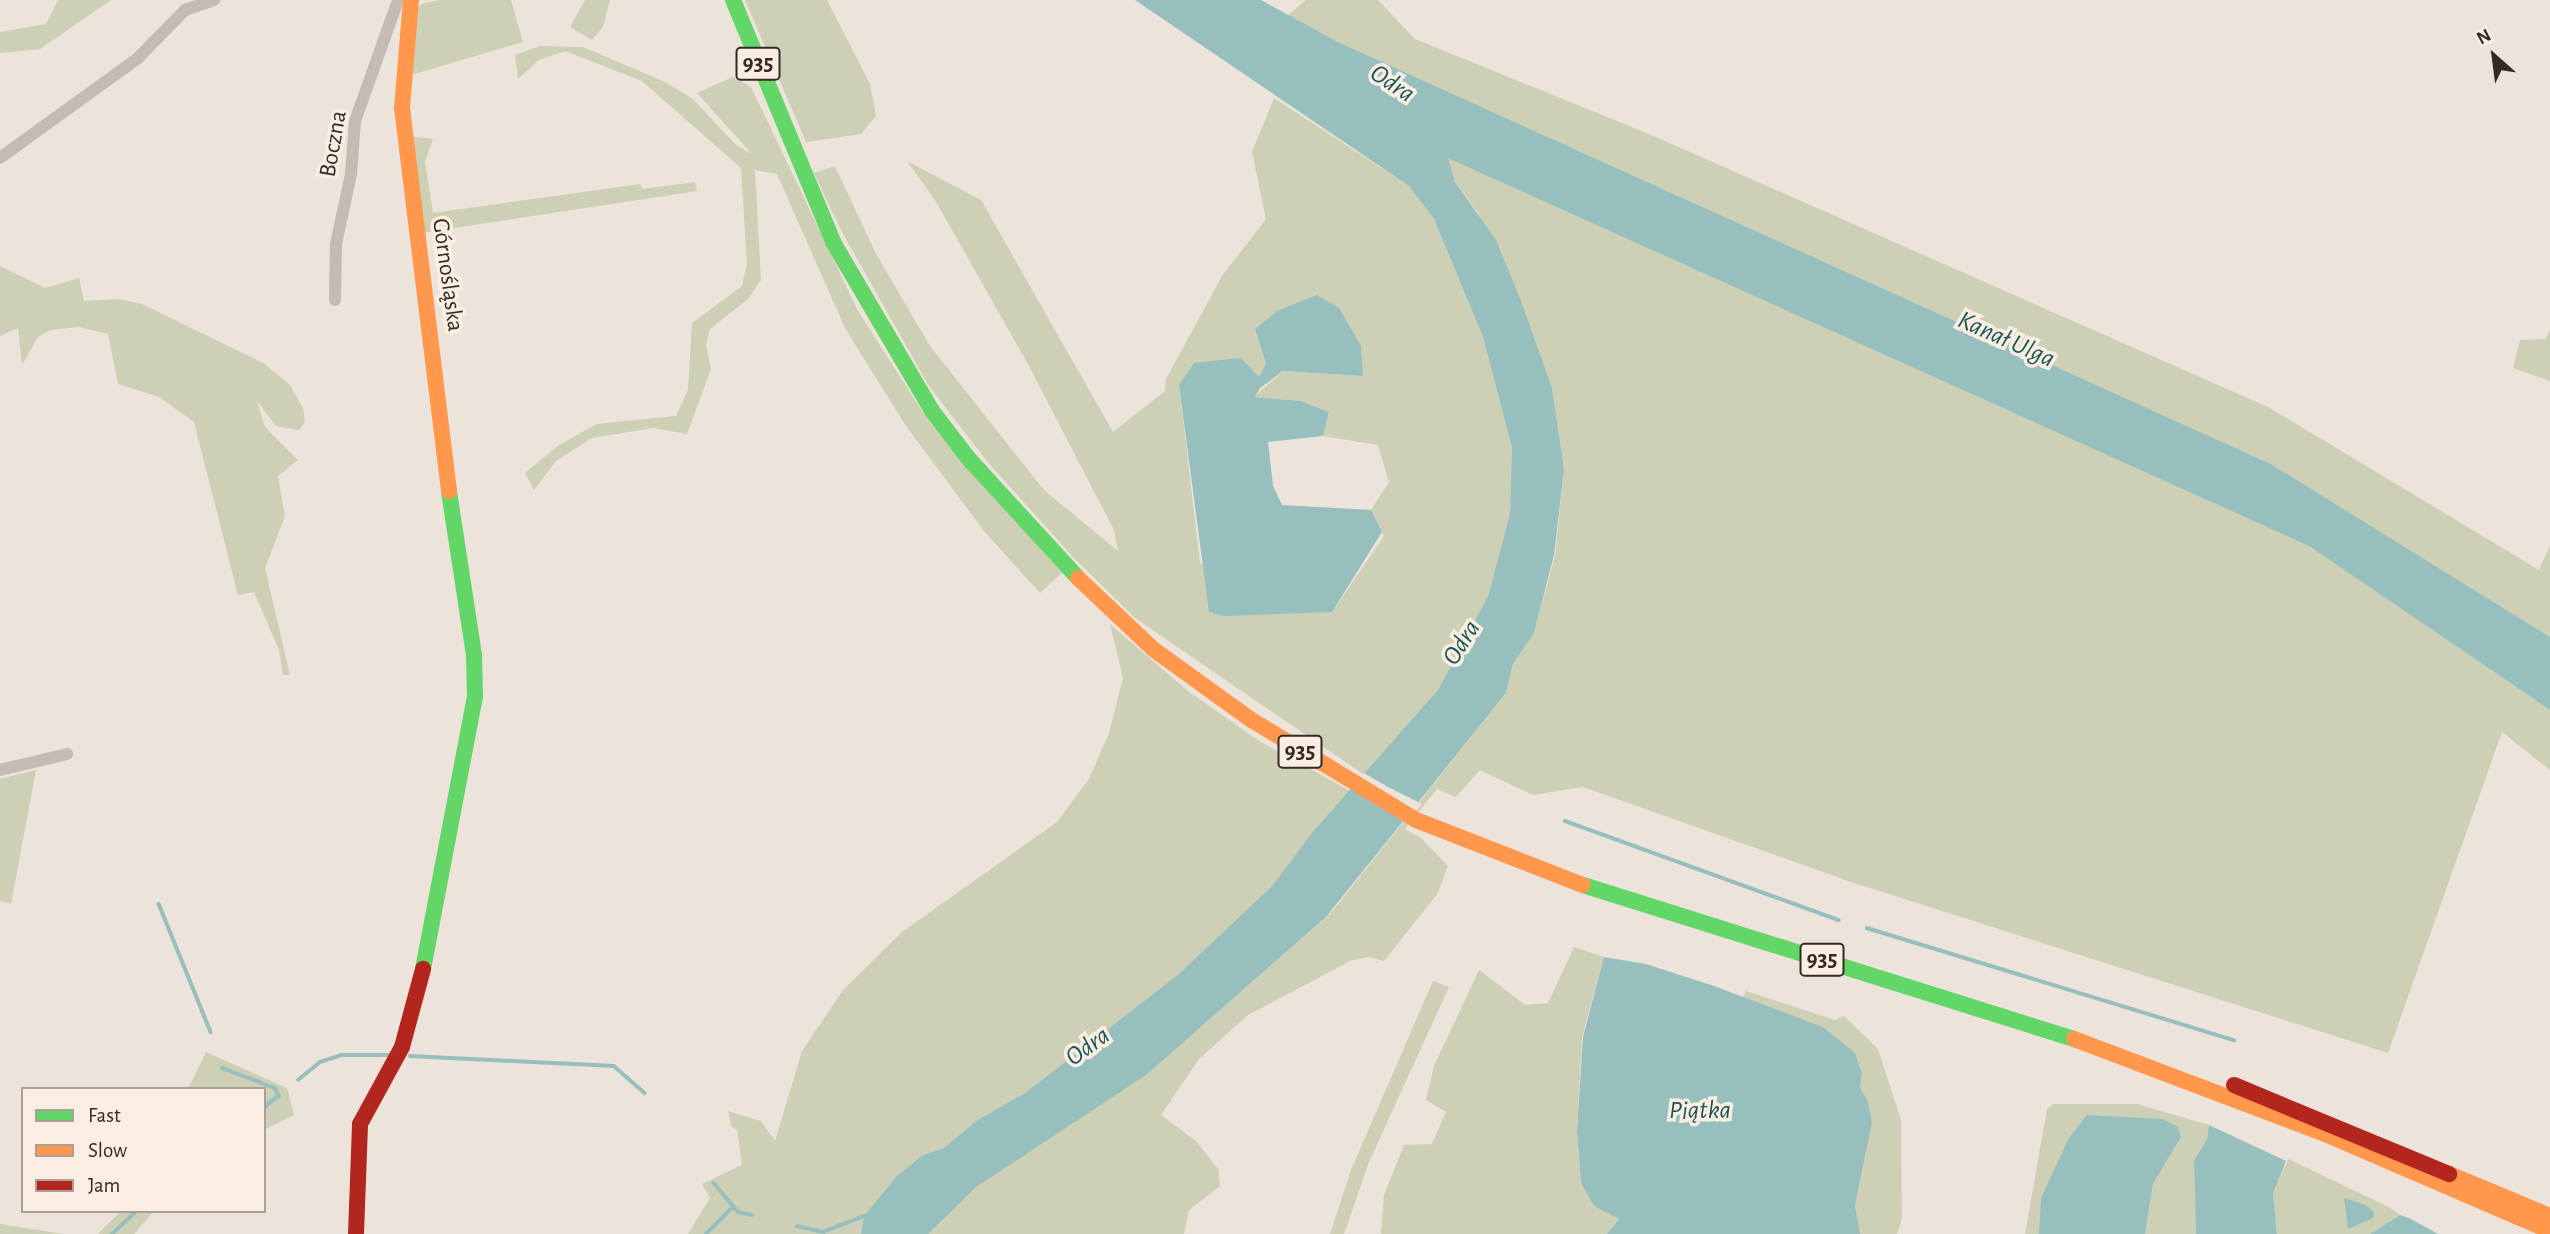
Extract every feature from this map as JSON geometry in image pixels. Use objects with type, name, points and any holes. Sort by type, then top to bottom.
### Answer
[{"type":"main road","name":"Górnośląska","points":[[356,1234],[360,1124],[402,1046],[424,965],[448,819],[475,696],[474,655],[457,556],[402,108],[411,0]]},
{"type":"main road","name":"935","points":[[733,0],[801,170],[865,302],[932,411],[1069,570],[1153,649],[1306,756],[1416,820],[1564,879],[2080,1041],[2129,1051],[2279,1102],[2548,1227]]},
{"type":"street","points":[[2,155],[138,58],[185,10],[214,0]]},
{"type":"street","name":"Boczna","points":[[335,300],[336,244],[351,173],[355,121],[398,0]]},
{"type":"street","points":[[0,770],[67,754]]},
{"type":"green space","points":[[58,0],[111,0],[40,49],[0,53],[0,32],[46,24]]},
{"type":"green space","points":[[439,0],[511,0],[523,42],[408,76],[414,15],[421,4]]},
{"type":"green space","points":[[585,0],[610,0],[603,27],[592,40],[570,27]]},
{"type":"green space","points":[[745,0],[827,0],[870,84],[876,116],[861,134],[806,142]]},
{"type":"green space","points":[[1306,0],[1378,0],[1415,39],[1656,137],[2268,407],[2539,570],[2550,546],[2550,637],[2271,464],[1338,42],[1288,15]]},
{"type":"green space","points":[[540,46],[583,47],[665,82],[693,99],[736,145],[752,154],[697,93],[733,77],[751,87],[858,311],[929,422],[1062,573],[1040,593],[984,531],[906,426],[845,328],[777,174],[755,170],[761,280],[748,299],[710,329],[706,345],[711,369],[687,434],[653,428],[592,438],[556,461],[534,490],[525,473],[559,445],[597,424],[676,416],[688,390],[692,323],[742,286],[747,264],[741,168],[642,81],[565,51],[539,60],[518,79],[515,55]]},
{"type":"green space","points":[[1274,98],[1409,186],[1434,219],[1483,337],[1512,448],[1510,514],[1488,596],[1438,690],[1366,776],[1135,618],[1074,558],[986,460],[929,386],[843,234],[814,173],[835,166],[876,254],[930,346],[1044,490],[1118,551],[1114,530],[1029,366],[935,200],[907,161],[981,200],[1113,432],[1165,391],[1166,379],[1222,276],[1266,219],[1252,152]],"holes":[[[1277,311],[1363,376],[1283,371],[1254,397],[1301,401],[1329,412],[1323,436],[1378,445],[1389,482],[1371,510],[1384,536],[1332,612],[1200,563],[1179,385],[1259,377],[1266,364],[1255,329]]]},
{"type":"green space","points":[[408,136],[433,139],[425,162],[433,213],[640,184],[642,189],[695,182],[697,191],[422,233]]},
{"type":"green space","points":[[1447,157],[2309,546],[2550,710],[2550,770],[2502,732],[2388,1053],[1851,882],[1583,787],[1533,795],[1480,770],[1456,797],[1437,789],[1405,829],[1421,838],[1448,866],[1438,893],[1384,961],[1369,957],[1352,960],[1248,1015],[1199,1059],[1161,1115],[1196,1141],[1218,1169],[1220,1186],[1189,1210],[1184,1234],[927,1234],[977,1185],[1201,1027],[1330,914],[1506,693],[1513,664],[1534,633],[1555,556],[1564,469],[1552,388],[1478,213],[1455,182]]},
{"type":"green space","points":[[0,266],[45,288],[79,278],[84,301],[119,299],[142,304],[263,363],[290,385],[303,408],[305,422],[299,430],[276,426],[257,401],[265,427],[298,460],[278,476],[285,516],[265,568],[290,675],[283,675],[279,650],[254,592],[238,595],[194,422],[159,397],[118,384],[108,334],[79,327],[51,330],[38,337],[22,365],[18,328],[0,336]]},
{"type":"green space","points":[[2550,330],[2550,381],[2513,368],[2520,340],[2545,339]]},
{"type":"green space","points":[[1110,624],[1189,692],[1261,742],[1352,792],[1311,834],[1272,886],[1179,975],[1025,1093],[976,1121],[944,1148],[923,1155],[897,1177],[864,1216],[861,1234],[688,1234],[710,1198],[702,1184],[742,1165],[737,1130],[731,1126],[728,1111],[761,1121],[775,1141],[802,1051],[843,990],[902,932],[1057,822],[1089,779],[1109,733],[1123,678]]},
{"type":"green space","points":[[36,770],[11,904],[0,901],[0,779]]},
{"type":"green space","points":[[1574,947],[1604,957],[1582,1037],[1577,1132],[1581,1183],[1594,1206],[1619,1219],[1607,1234],[1381,1234],[1384,1195],[1404,1145],[1432,1144],[1446,1112],[1426,1100],[1434,1066],[1479,970],[1525,1005],[1548,1003]]},
{"type":"green space","points":[[1433,981],[1449,987],[1369,1162],[1344,1234],[1330,1234],[1351,1170]]},
{"type":"green space","points":[[1746,991],[1835,1020],[1844,1016],[1878,1049],[1901,1120],[1902,1219],[1897,1234],[1860,1234],[1858,1229],[1855,1206],[1867,1148],[1867,1099],[1860,1088],[1862,1074],[1823,1027],[1743,997]]},
{"type":"green space","points":[[206,1052],[287,1088],[294,1115],[266,1129],[266,1087],[189,1087]]},
{"type":"green space","points":[[2054,1104],[2137,1104],[2209,1125],[2207,1139],[2194,1161],[2196,1234],[2145,1234],[2153,1184],[2181,1137],[2163,1119],[2108,1118],[2039,1234],[2025,1234],[2047,1109]]},
{"type":"green space","points":[[2288,1159],[2389,1207],[2400,1215],[2370,1234],[2277,1234],[2273,1194]]},
{"type":"green space","points":[[119,1213],[152,1213],[134,1234],[98,1234]]},
{"type":"green space","points":[[0,1224],[63,1234],[0,1234]]},
{"type":"water","name":"Odra","points":[[1135,0],[1261,0],[1338,42],[2271,464],[2550,637],[2550,710],[2309,546],[1448,158],[1455,182],[1496,240],[1521,301],[1552,388],[1564,469],[1554,555],[1534,633],[1513,664],[1506,693],[1326,917],[1146,1075],[976,1187],[928,1234],[861,1234],[864,1216],[897,1176],[923,1155],[944,1148],[976,1121],[1025,1093],[1178,975],[1272,886],[1311,834],[1438,690],[1488,596],[1510,514],[1512,448],[1483,337],[1434,219],[1409,186]]},
{"type":"water","points":[[1317,295],[1339,308],[1361,346],[1363,376],[1283,371],[1260,388],[1255,397],[1301,401],[1329,412],[1323,436],[1268,442],[1273,486],[1282,505],[1371,510],[1382,532],[1332,612],[1223,616],[1209,612],[1179,385],[1194,363],[1241,358],[1259,377],[1266,364],[1255,329],[1277,311]]},
{"type":"water","name":"Piątka","points":[[1604,957],[1646,964],[1823,1027],[1855,1053],[1862,1074],[1860,1088],[1867,1099],[1872,1122],[1855,1206],[1860,1234],[1607,1234],[1619,1219],[1594,1206],[1581,1183],[1577,1132],[1583,1037]]},
{"type":"water","points":[[2087,1115],[2163,1119],[2178,1127],[2181,1137],[2153,1184],[2145,1234],[2039,1234],[2041,1198],[2069,1138]]},
{"type":"water","points":[[2209,1125],[2286,1161],[2273,1194],[2277,1234],[2196,1234],[2194,1161],[2207,1139]]},
{"type":"water","points":[[2344,1198],[2365,1205],[2374,1212],[2373,1218],[2348,1229]]},
{"type":"water","points":[[2400,1215],[2409,1218],[2438,1234],[2370,1234]]},
{"type":"pier","points":[[1364,773],[1422,804],[1409,820],[1350,789]]},
{"type":"waterway","points":[[1565,821],[1839,920]]},
{"type":"waterway","points":[[159,904],[211,1032]]},
{"type":"waterway","points":[[1867,928],[2234,1040]]},
{"type":"waterway","points":[[298,1080],[320,1062],[341,1055],[388,1055]]},
{"type":"waterway","points":[[410,1056],[614,1066],[645,1093]]},
{"type":"waterway","points":[[222,1068],[275,1088],[279,1096],[266,1106]]},
{"type":"waterway","points":[[714,1183],[738,1212],[752,1215]]},
{"type":"waterway","points":[[706,1234],[733,1207]]},
{"type":"waterway","points":[[112,1234],[135,1213]]},
{"type":"waterway","points":[[797,1226],[823,1232],[864,1216]]},
{"type":"traffic: fast","points":[[733,0],[833,242],[932,411],[969,459],[1078,578]]},
{"type":"traffic: fast","points":[[423,969],[475,696],[474,655],[449,491]]},
{"type":"traffic: fast","points":[[1583,885],[2074,1039]]},
{"type":"traffic: slow","points":[[411,0],[402,108],[449,491]]},
{"type":"traffic: slow","points":[[1078,578],[1153,649],[1250,719],[1416,820],[1583,885]]},
{"type":"traffic: slow","points":[[2074,1039],[2325,1134],[2550,1231]]},
{"type":"traffic: slow","points":[[2449,1174],[2550,1216]]},
{"type":"traffic: jam","points":[[356,1234],[360,1124],[402,1047],[423,969]]},
{"type":"traffic: jam","points":[[2234,1085],[2449,1174]]},
{"type":"water label","name":"Kanał Ulga","points":[[2006,340]]}]
